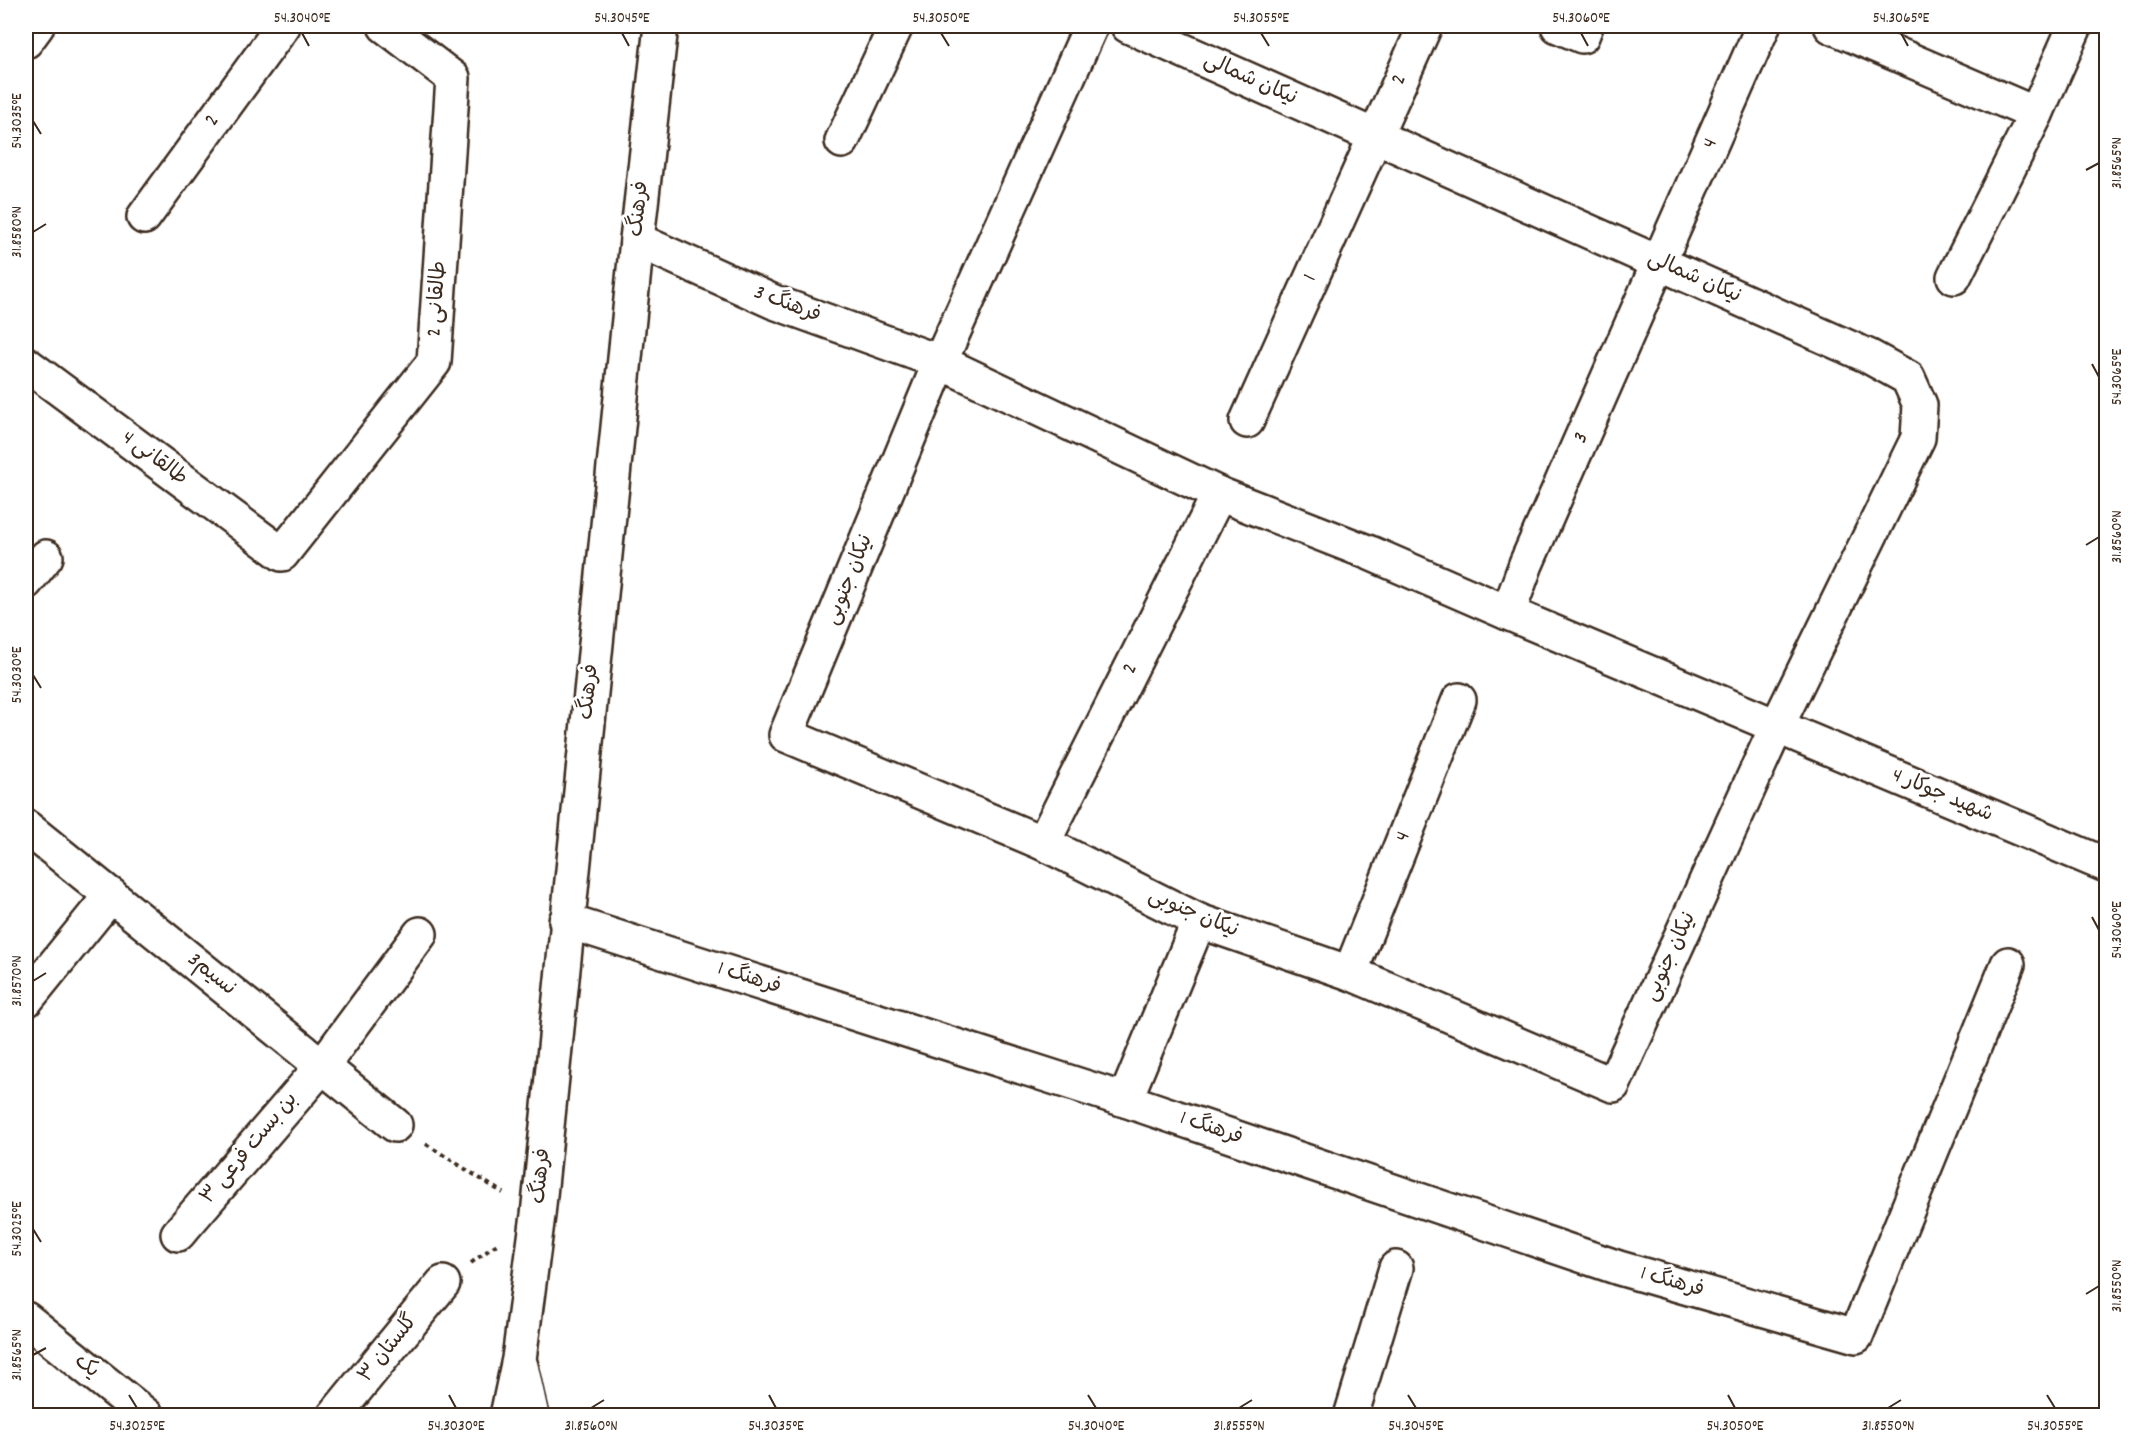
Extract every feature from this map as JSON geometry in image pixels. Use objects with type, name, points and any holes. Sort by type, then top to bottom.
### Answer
[{"type":"street","points":[[26,41],[37,26]]},
{"type":"street","name":"2","points":[[144,217],[283,26]]},
{"type":"street","name":"طالقانی 2","points":[[282,554],[434,362],[453,78],[385,26]]},
{"type":"street","name":"فرهنگ","points":[[507,1416],[519,1359],[538,1215],[566,921],[661,26]]},
{"type":"street","points":[[842,141],[896,26]]},
{"type":"street","points":[[940,362],[1091,26]]},
{"type":"street","name":"نیکان شمالی","points":[[1128,26],[1868,356],[1908,378],[1920,405],[1918,438],[1778,726]]},
{"type":"street","name":"2","points":[[1375,135],[1425,26]]},
{"type":"street","points":[[1558,26],[1582,36],[1586,26]]},
{"type":"street","name":"4","points":[[1659,263],[1763,26]]},
{"type":"street","points":[[1831,26],[2036,114]]},
{"type":"street","points":[[1954,277],[2036,114],[2075,26]]},
{"type":"street","name":"1","points":[[1247,421],[1375,135]]},
{"type":"street","name":"فرهنگ 3","points":[[637,240],[774,302],[940,362],[1219,494]]},
{"type":"street","name":"3","points":[[1508,613],[1526,564],[1659,263]]},
{"type":"street","name":"نیکان جنوبی","points":[[940,362],[786,735],[1043,843],[1199,921],[1350,973],[1612,1085],[1778,726]]},
{"type":"street","name":"طالقانی 4","points":[[26,364],[282,554]]},
{"type":"street","name":"2","points":[[1043,843],[1219,494]]},
{"type":"street","name":"شهید جوکار 4","points":[[1219,494],[1370,553],[2106,865]]},
{"type":"street","points":[[26,582],[46,558]]},
{"type":"street","name":"4","points":[[1350,973],[1459,700]]},
{"type":"street","name":"نسیم3","points":[[26,826],[395,1125]]},
{"type":"street","points":[[26,1000],[111,895]]},
{"type":"street","name":"فرهنگ 1","points":[[566,921],[1125,1100],[1619,1268],[1856,1336],[2008,963]]},
{"type":"street","points":[[1125,1100],[1199,921]]},
{"type":"street","name":"بن بست فرعی ۳","points":[[178,1234],[323,1065],[420,934]]},
{"type":"street","points":[[1350,1416],[1396,1268]]},
{"type":"street","name":"گلستان ۳","points":[[334,1416],[443,1283]]},
{"type":"street","name":"یک","points":[[26,1319],[147,1416]]},
{"type":"street","name":"فرهنگ","points":[[519,1359],[532,1416]]},
{"type":"path","points":[[395,1125],[538,1215],[443,1283]]}]
